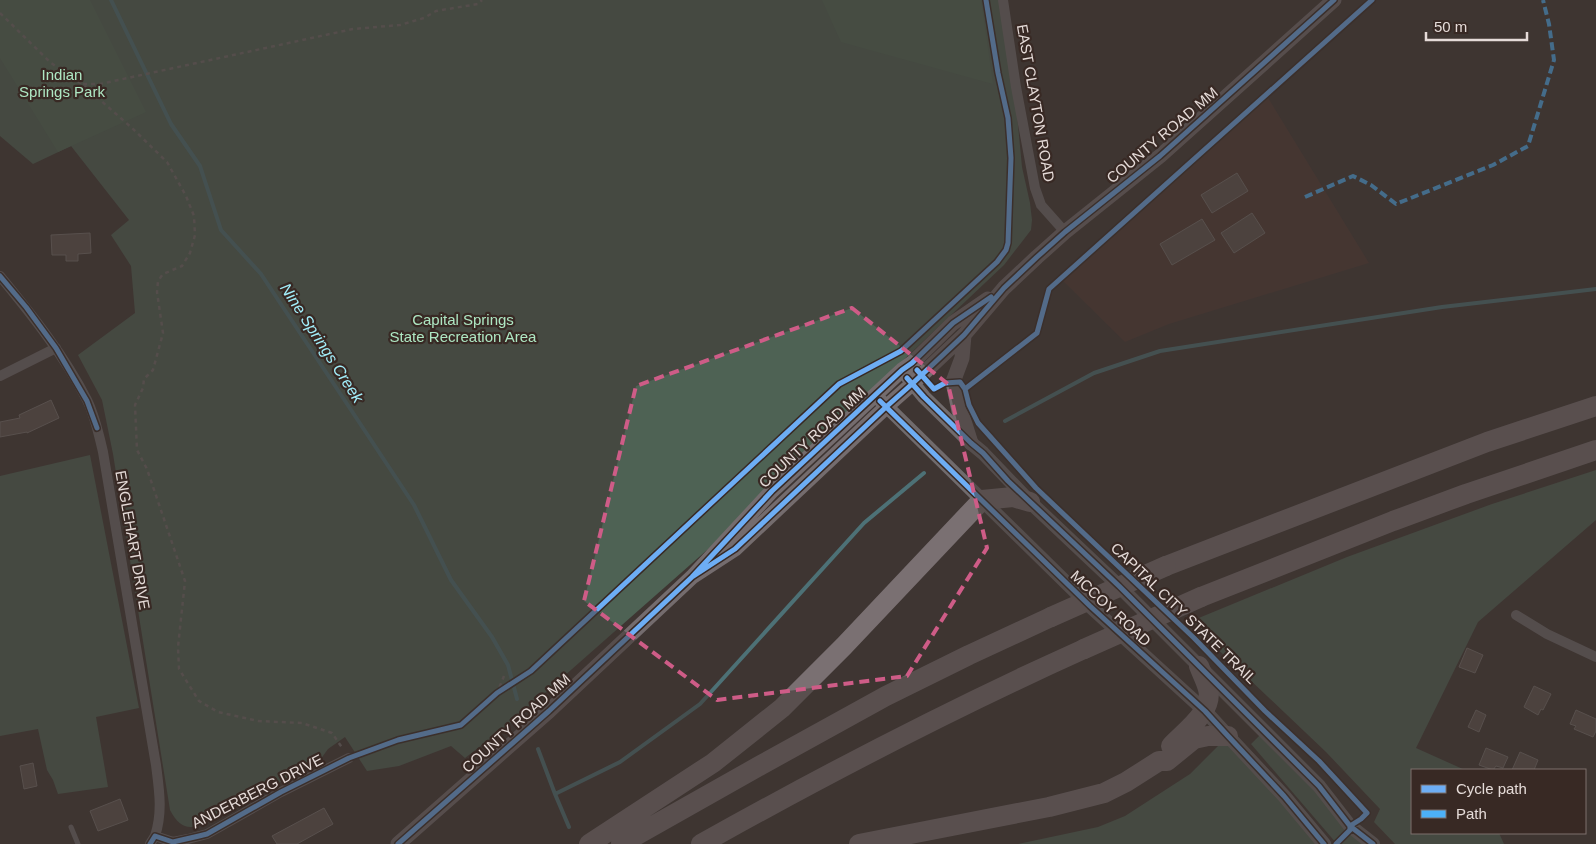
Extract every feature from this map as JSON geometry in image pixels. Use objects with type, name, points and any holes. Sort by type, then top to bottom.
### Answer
[{"type":"highway","points":[[620,844],[886,696],[1051,617],[1166,566],[1487,442],[1596,406]]},
{"type":"highway","points":[[701,844],[770,805],[940,716],[1084,649],[1201,598],[1393,521],[1596,450]]},
{"type":"highway","points":[[590,844],[713,763],[782,708],[844,646],[982,500],[1013,497],[1030,502]]},
{"type":"highway","points":[[1159,762],[1162,755],[1205,711],[1208,702],[1208,690],[1199,666]]},
{"type":"highway","points":[[859,844],[1049,807],[1104,793],[1159,762],[1167,761],[1194,740],[1208,736],[1228,736]]},
{"type":"main road","name":"COUNTY ROAD MM","points":[[692,577],[735,549],[964,335],[1004,288],[1065,232],[1160,156],[1334,0]]},
{"type":"main road","name":"COUNTY ROAD MM","points":[[398,844],[549,711],[692,577],[772,491],[953,323],[1004,288]]},
{"type":"main road","points":[[964,335],[962,358],[954,382],[959,411],[963,418],[970,444]]},
{"type":"street","name":"EAST CLAYTON ROAD","points":[[1003,0],[1035,188],[1041,205],[1065,232]]},
{"type":"street","name":"ENGLEHART DRIVE","points":[[0,276],[56,348],[87,401],[97,428],[103,452],[160,793],[158,827],[152,840]]},
{"type":"street","points":[[0,376],[56,348]]},
{"type":"street","name":"MCCOY ROAD","points":[[902,370],[912,384],[970,444],[983,453],[1030,502],[1119,586],[1319,786],[1350,826],[1373,844]]},
{"type":"street","name":"MCCOY ROAD","points":[[875,395],[1090,606],[1205,711],[1284,796],[1324,844]]},
{"type":"street","points":[[1516,615],[1547,634],[1596,658]]},
{"type":"street","name":"ANDERBERG DRIVE","points":[[152,840],[173,842],[207,834],[281,792],[349,758]]},
{"type":"lane","points":[[71,827],[78,844]]},
{"type":"path","points":[[82,84],[100,84],[353,29],[400,25],[424,18],[436,11],[478,4],[482,0]]},
{"type":"path","points":[[0,13],[51,63],[82,84],[168,162],[194,216],[195,235],[190,252],[182,266],[163,274],[158,281],[157,292],[163,333],[153,370],[144,379],[143,388],[135,405],[137,450],[147,469],[184,582],[178,647],[179,668],[199,701],[218,712],[258,721],[302,723],[332,732],[349,758],[398,740],[461,725],[497,693],[504,676]]},
{"type":"highlighted area","points":[[852,308],[948,384],[987,548],[907,676],[717,700],[584,601],[636,386]]},
{"type":"shaded area","points":[[1267,96],[1369,263],[1169,324],[1125,342],[1061,279]]},
{"type":"green space","name":"Capital Springs State Recreation Area","points":[[0,0],[1002,0],[1014,83],[1022,167],[1030,203],[1031,230],[1004,265],[822,437],[724,535],[512,722],[465,758],[451,746],[399,766],[367,771],[345,737],[328,749],[320,760],[207,823],[195,827],[185,826],[177,821],[170,810],[113,454],[102,400],[78,355],[135,313],[131,266],[111,235],[129,220],[71,146],[33,164],[0,136]]},
{"type":"green space","name":"Indian Springs Park","points":[[0,0],[90,0],[146,112],[58,152],[0,58]]},
{"type":"green space","points":[[822,0],[981,0],[993,84],[841,42]]},
{"type":"green space","points":[[90,455],[139,708],[96,717],[108,787],[58,794],[47,770],[38,729],[0,736],[0,476]]},
{"type":"green space","points":[[1596,470],[1596,520],[1478,622],[1416,748],[1463,769],[1411,769],[1411,834],[1499,834],[1504,844],[1395,844],[1374,822],[1380,809],[1326,752],[1189,622],[1347,557],[1492,504]]},
{"type":"green space","points":[[1264,731],[1374,844],[1337,844],[1251,744]]},
{"type":"green space","points":[[1222,742],[1229,745],[1322,844],[1018,844],[1098,827],[1125,816],[1190,774]]},
{"type":"building","points":[[1237,173],[1248,191],[1212,213],[1201,195]]},
{"type":"building","points":[[1252,213],[1265,233],[1234,253],[1221,233]]},
{"type":"building","points":[[1202,219],[1215,240],[1172,265],[1160,244]]},
{"type":"building","points":[[90,233],[91,253],[78,254],[78,261],[66,261],[66,255],[52,255],[51,235]]},
{"type":"building","points":[[51,400],[59,418],[27,433],[0,437],[0,422],[20,418],[19,415]]},
{"type":"building","points":[[1467,648],[1483,655],[1475,673],[1459,667]]},
{"type":"building","points":[[1534,686],[1551,694],[1543,710],[1541,709],[1538,715],[1524,707]]},
{"type":"building","points":[[1476,710],[1486,715],[1479,732],[1468,727]]},
{"type":"building","points":[[1576,710],[1596,719],[1596,731],[1593,737],[1574,729],[1576,726],[1570,724]]},
{"type":"building","points":[[1486,748],[1508,757],[1503,768],[1496,766],[1494,769],[1490,769],[1479,765]]},
{"type":"building","points":[[1520,752],[1538,760],[1534,769],[1512,769]]},
{"type":"building","points":[[33,763],[37,786],[24,789],[20,766]]},
{"type":"building","points":[[120,799],[128,820],[98,831],[90,811]]},
{"type":"building","points":[[324,808],[333,824],[297,844],[277,844],[272,836]]},
{"type":"waterway","name":"Nine Springs Creek","points":[[111,0],[171,124],[200,166],[221,230],[261,274],[414,505],[451,580],[492,637],[508,665],[517,699]]},
{"type":"waterway","points":[[1005,421],[1094,373],[1160,351],[1442,307],[1596,289]]},
{"type":"waterway","points":[[555,794],[620,762],[700,704],[864,523],[924,473]]},
{"type":"waterway","points":[[538,749],[569,827]]},
{"type":"marked path","points":[[1305,197],[1353,176],[1371,185],[1396,204],[1493,165],[1528,146],[1554,60],[1549,24],[1543,0]]},
{"type":"cycle path","points":[[150,844],[155,836],[173,842],[207,834],[281,792],[349,758],[398,740],[461,725],[497,693],[531,671],[839,384],[901,351],[997,262],[1006,250],[1008,243],[1011,158],[1008,118],[998,73],[986,0]]},
{"type":"cycle path","points":[[692,577],[735,549],[964,335],[1004,288],[1037,257],[1065,232],[1160,156],[1334,0]]},
{"type":"cycle path","points":[[965,389],[1037,333],[1049,289],[1372,0]]},
{"type":"cycle path","points":[[0,276],[56,348],[87,401],[97,428]]},
{"type":"cycle path","points":[[398,844],[549,711],[692,577],[772,491],[902,370],[912,363],[953,323],[991,297]]},
{"type":"cycle path","name":"CAPITAL CITY STATE TRAIL","points":[[917,370],[934,389],[945,383],[960,382],[965,389],[969,405],[978,423],[1036,488],[1194,638],[1265,711],[1319,761],[1367,813],[1350,826],[1350,830],[1336,844]]},
{"type":"cycle path","points":[[907,378],[924,397],[983,453],[1008,481],[1119,586],[1319,786],[1350,826],[1373,844]]},
{"type":"cycle path","points":[[880,401],[1090,606],[1205,711],[1284,796],[1324,844]]}]
